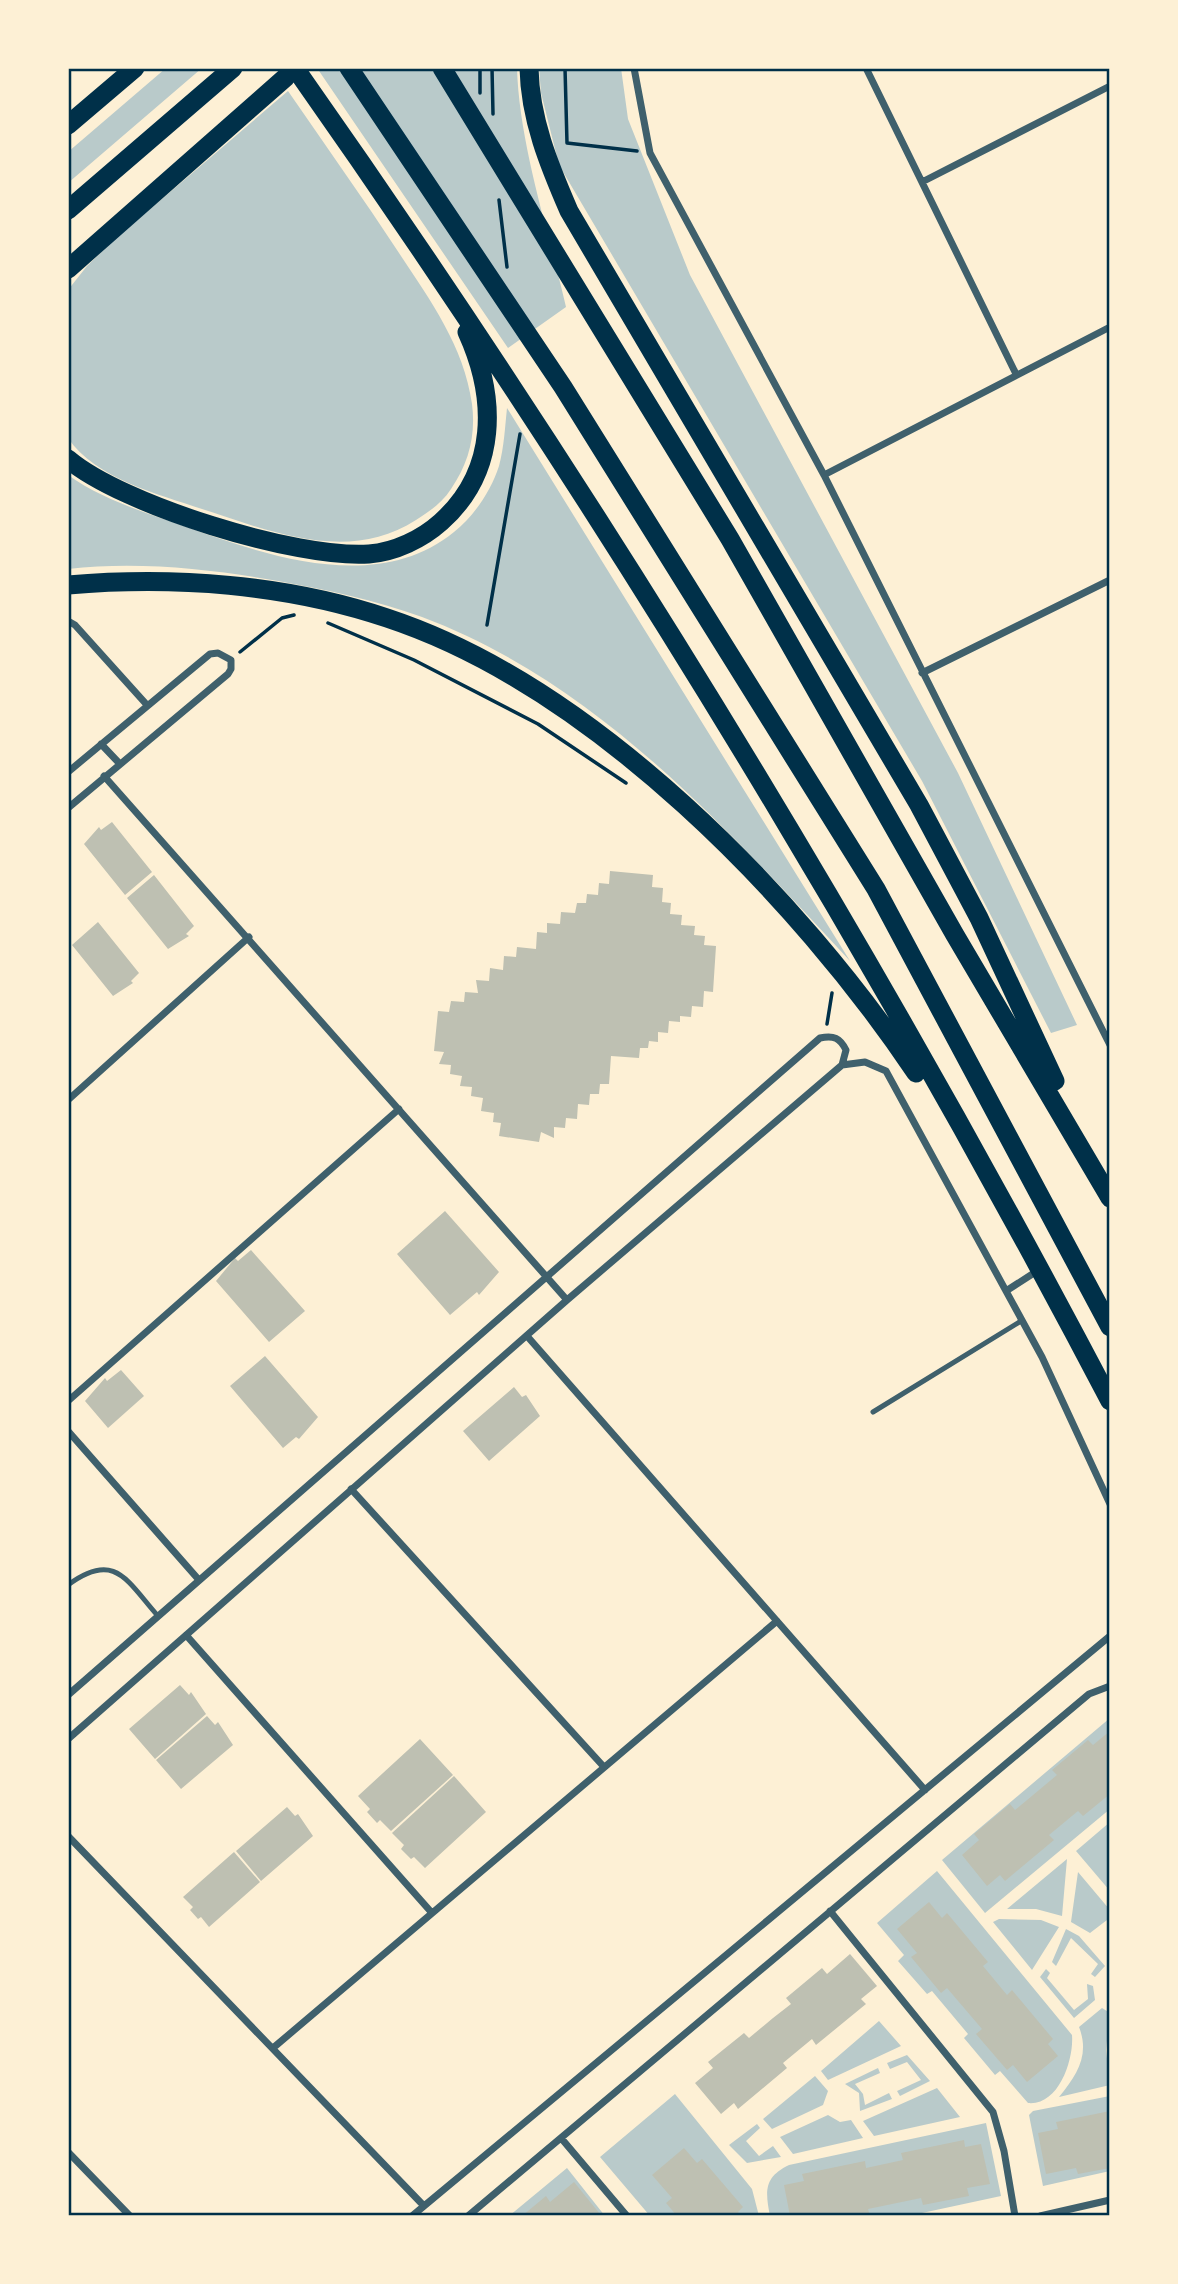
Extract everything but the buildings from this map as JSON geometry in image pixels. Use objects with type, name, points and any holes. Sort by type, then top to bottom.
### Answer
[{"type":"highway","points":[[68,125],[135,68]]},
{"type":"highway","points":[[68,210],[233,68]]},
{"type":"highway","points":[[349,68],[459,228],[682,573],[876,889],[1110,1326]]},
{"type":"highway","points":[[442,68],[730,539],[955,935],[1096,1171]]},
{"type":"highway","points":[[529,68],[532,108],[569,211],[949,860],[1110,1198]]},
{"type":"highway","points":[[68,269],[290,72],[443,280],[649,600],[806,857],[1041,1269],[1110,1401]]},
{"type":"highway","points":[[68,459],[87,475],[162,507],[295,548],[349,554],[390,550],[433,529],[458,505],[482,464],[488,424],[485,380],[443,280]]},
{"type":"highway","points":[[68,585],[107,582],[196,583],[242,587],[350,607],[435,636],[534,689],[642,770],[771,892],[873,1009],[923,1083],[973,1148]]},
{"type":"street","points":[[634,68],[650,153],[824,475],[1110,1045]]},
{"type":"street","points":[[866,68],[1016,374]]},
{"type":"street","points":[[922,182],[1110,86]]},
{"type":"street","points":[[824,475],[1110,327]]},
{"type":"street","points":[[922,673],[1110,580]]},
{"type":"street","points":[[68,621],[75,625],[147,705]]},
{"type":"street","points":[[68,772],[210,654],[218,653],[231,660],[228,674],[68,808]]},
{"type":"street","points":[[101,744],[119,763]]},
{"type":"street","points":[[104,776],[567,1300]]},
{"type":"street","points":[[68,1100],[249,937]]},
{"type":"street","points":[[68,1695],[545,1275],[820,1038],[831,1036],[841,1041],[846,1051],[842,1065]]},
{"type":"street","points":[[68,1739],[567,1300],[842,1065],[865,1062],[886,1071],[1042,1357],[1110,1504]]},
{"type":"street","points":[[68,1401],[399,1109]]},
{"type":"street","points":[[1006,1291],[1041,1269]]},
{"type":"street","points":[[527,1336],[925,1790]]},
{"type":"street","points":[[68,1431],[199,1580]]},
{"type":"street","points":[[351,1489],[604,1767]]},
{"type":"street","points":[[273,2048],[777,1621]]},
{"type":"street","points":[[187,1635],[432,1913]]},
{"type":"street","points":[[412,2216],[1110,1636]]},
{"type":"street","points":[[468,2216],[1089,1694],[1110,1686]]},
{"type":"street","points":[[68,1836],[424,2206]]},
{"type":"street","points":[[830,1911],[993,2112],[1004,2151],[1015,2216]]},
{"type":"street","points":[[561,2138],[627,2216]]},
{"type":"street","points":[[68,2152],[130,2216]]},
{"type":"street","points":[[1040,2216],[1110,2200]]},
{"type":"lane","points":[[873,1412],[1021,1321]]},
{"type":"lane","points":[[68,1585],[88,1571],[108,1568],[123,1576],[158,1616]]},
{"type":"path","points":[[480,93],[481,68]]},
{"type":"path","points":[[492,68],[494,114]]},
{"type":"path","points":[[565,68],[567,143],[650,153]]},
{"type":"path","points":[[485,100],[492,100]]},
{"type":"path","points":[[499,193],[507,267]]},
{"type":"path","points":[[487,625],[520,453],[521,426]]},
{"type":"path","points":[[231,660],[282,618],[295,615]]},
{"type":"path","points":[[323,621],[414,660],[538,724],[635,789]]},
{"type":"path","points":[[820,1038],[831,1009],[831,988]]},
{"type":"shaded area","points":[[166,68],[202,68],[68,183],[68,152]]},
{"type":"shaded area","points":[[317,68],[517,68],[529,157],[566,307],[508,348]]},
{"type":"shaded area","points":[[539,68],[621,68],[628,119],[690,275],[958,773],[1077,1025],[1051,1033],[922,781],[559,165],[541,93]]},
{"type":"shaded area","points":[[288,91],[434,306],[462,363],[472,404],[470,448],[457,479],[447,494],[416,520],[390,533],[363,540],[336,542],[282,534],[166,497],[111,475],[80,452],[68,438],[68,290],[87,266],[114,240]]},
{"type":"shaded area","points":[[507,408],[850,961],[756,860],[656,764],[602,720],[546,680],[486,645],[404,611],[351,596],[278,581],[147,566],[68,569],[68,475],[129,507],[226,541],[293,559],[361,565],[394,561],[425,550],[461,526],[487,494],[501,459]]},
{"type":"shaded area","points":[[1110,1718],[1110,1809],[985,1913],[942,1860]]},
{"type":"shaded area","points":[[1110,1822],[1110,1891],[1076,1851]]},
{"type":"shaded area","points":[[1067,1859],[1062,1916],[1036,1909],[1007,1909]]},
{"type":"shaded area","points":[[937,1871],[1072,2035],[1070,2056],[1062,2079],[1048,2097],[1039,2102],[1028,2103],[1000,2071],[995,2075],[964,2038],[968,2034],[932,1991],[927,1994],[898,1961],[904,1955],[877,1923]]},
{"type":"shaded area","points":[[1078,1872],[1110,1910],[1110,1923],[1107,1920],[1090,1933],[1071,1922]]},
{"type":"shaded area","points":[[999,1919],[1041,1920],[1059,1927],[1032,1970],[993,1922]]},
{"type":"shaded area","points":[[1066,1929],[1079,1936],[1105,1966],[1095,1977],[1091,1974],[1098,1964],[1071,1938],[1056,1966],[1052,1962]]},
{"type":"shaded area","points":[[1046,1969],[1050,1973],[1047,1978],[1074,2010],[1088,1999],[1087,1984],[1093,1986],[1095,2000],[1074,2018],[1040,1977]]},
{"type":"shaded area","points":[[1102,2008],[1110,2013],[1106,2050],[1110,2085],[1059,2097],[1080,2064],[1083,2047],[1079,2027]]},
{"type":"shaded area","points":[[879,2021],[901,2046],[828,2080],[821,2071]]},
{"type":"shaded area","points":[[907,2055],[930,2081],[900,2096],[897,2091],[921,2080],[907,2062],[890,2069],[887,2063]]},
{"type":"shaded area","points":[[878,2068],[880,2073],[855,2084],[863,2094],[865,2105],[889,2093],[892,2099],[860,2111],[859,2093],[845,2084]]},
{"type":"shaded area","points":[[815,2076],[828,2091],[823,2105],[772,2129],[763,2119]]},
{"type":"shaded area","points":[[937,2088],[960,2117],[874,2136],[863,2121]]},
{"type":"shaded area","points":[[675,2094],[752,2189],[759,2216],[650,2216],[600,2157]]},
{"type":"shaded area","points":[[1110,2096],[1110,2171],[1043,2186],[1029,2115],[1033,2111]]},
{"type":"shaded area","points":[[828,2115],[840,2122],[851,2120],[863,2138],[793,2154],[780,2137]]},
{"type":"shaded area","points":[[986,2123],[1001,2196],[908,2216],[770,2216],[768,2186],[775,2175],[789,2165]]},
{"type":"shaded area","points":[[757,2124],[760,2128],[746,2141],[759,2156],[773,2146],[781,2157],[747,2163],[729,2145]]},
{"type":"shaded area","points":[[567,2168],[605,2216],[509,2216]]}]
